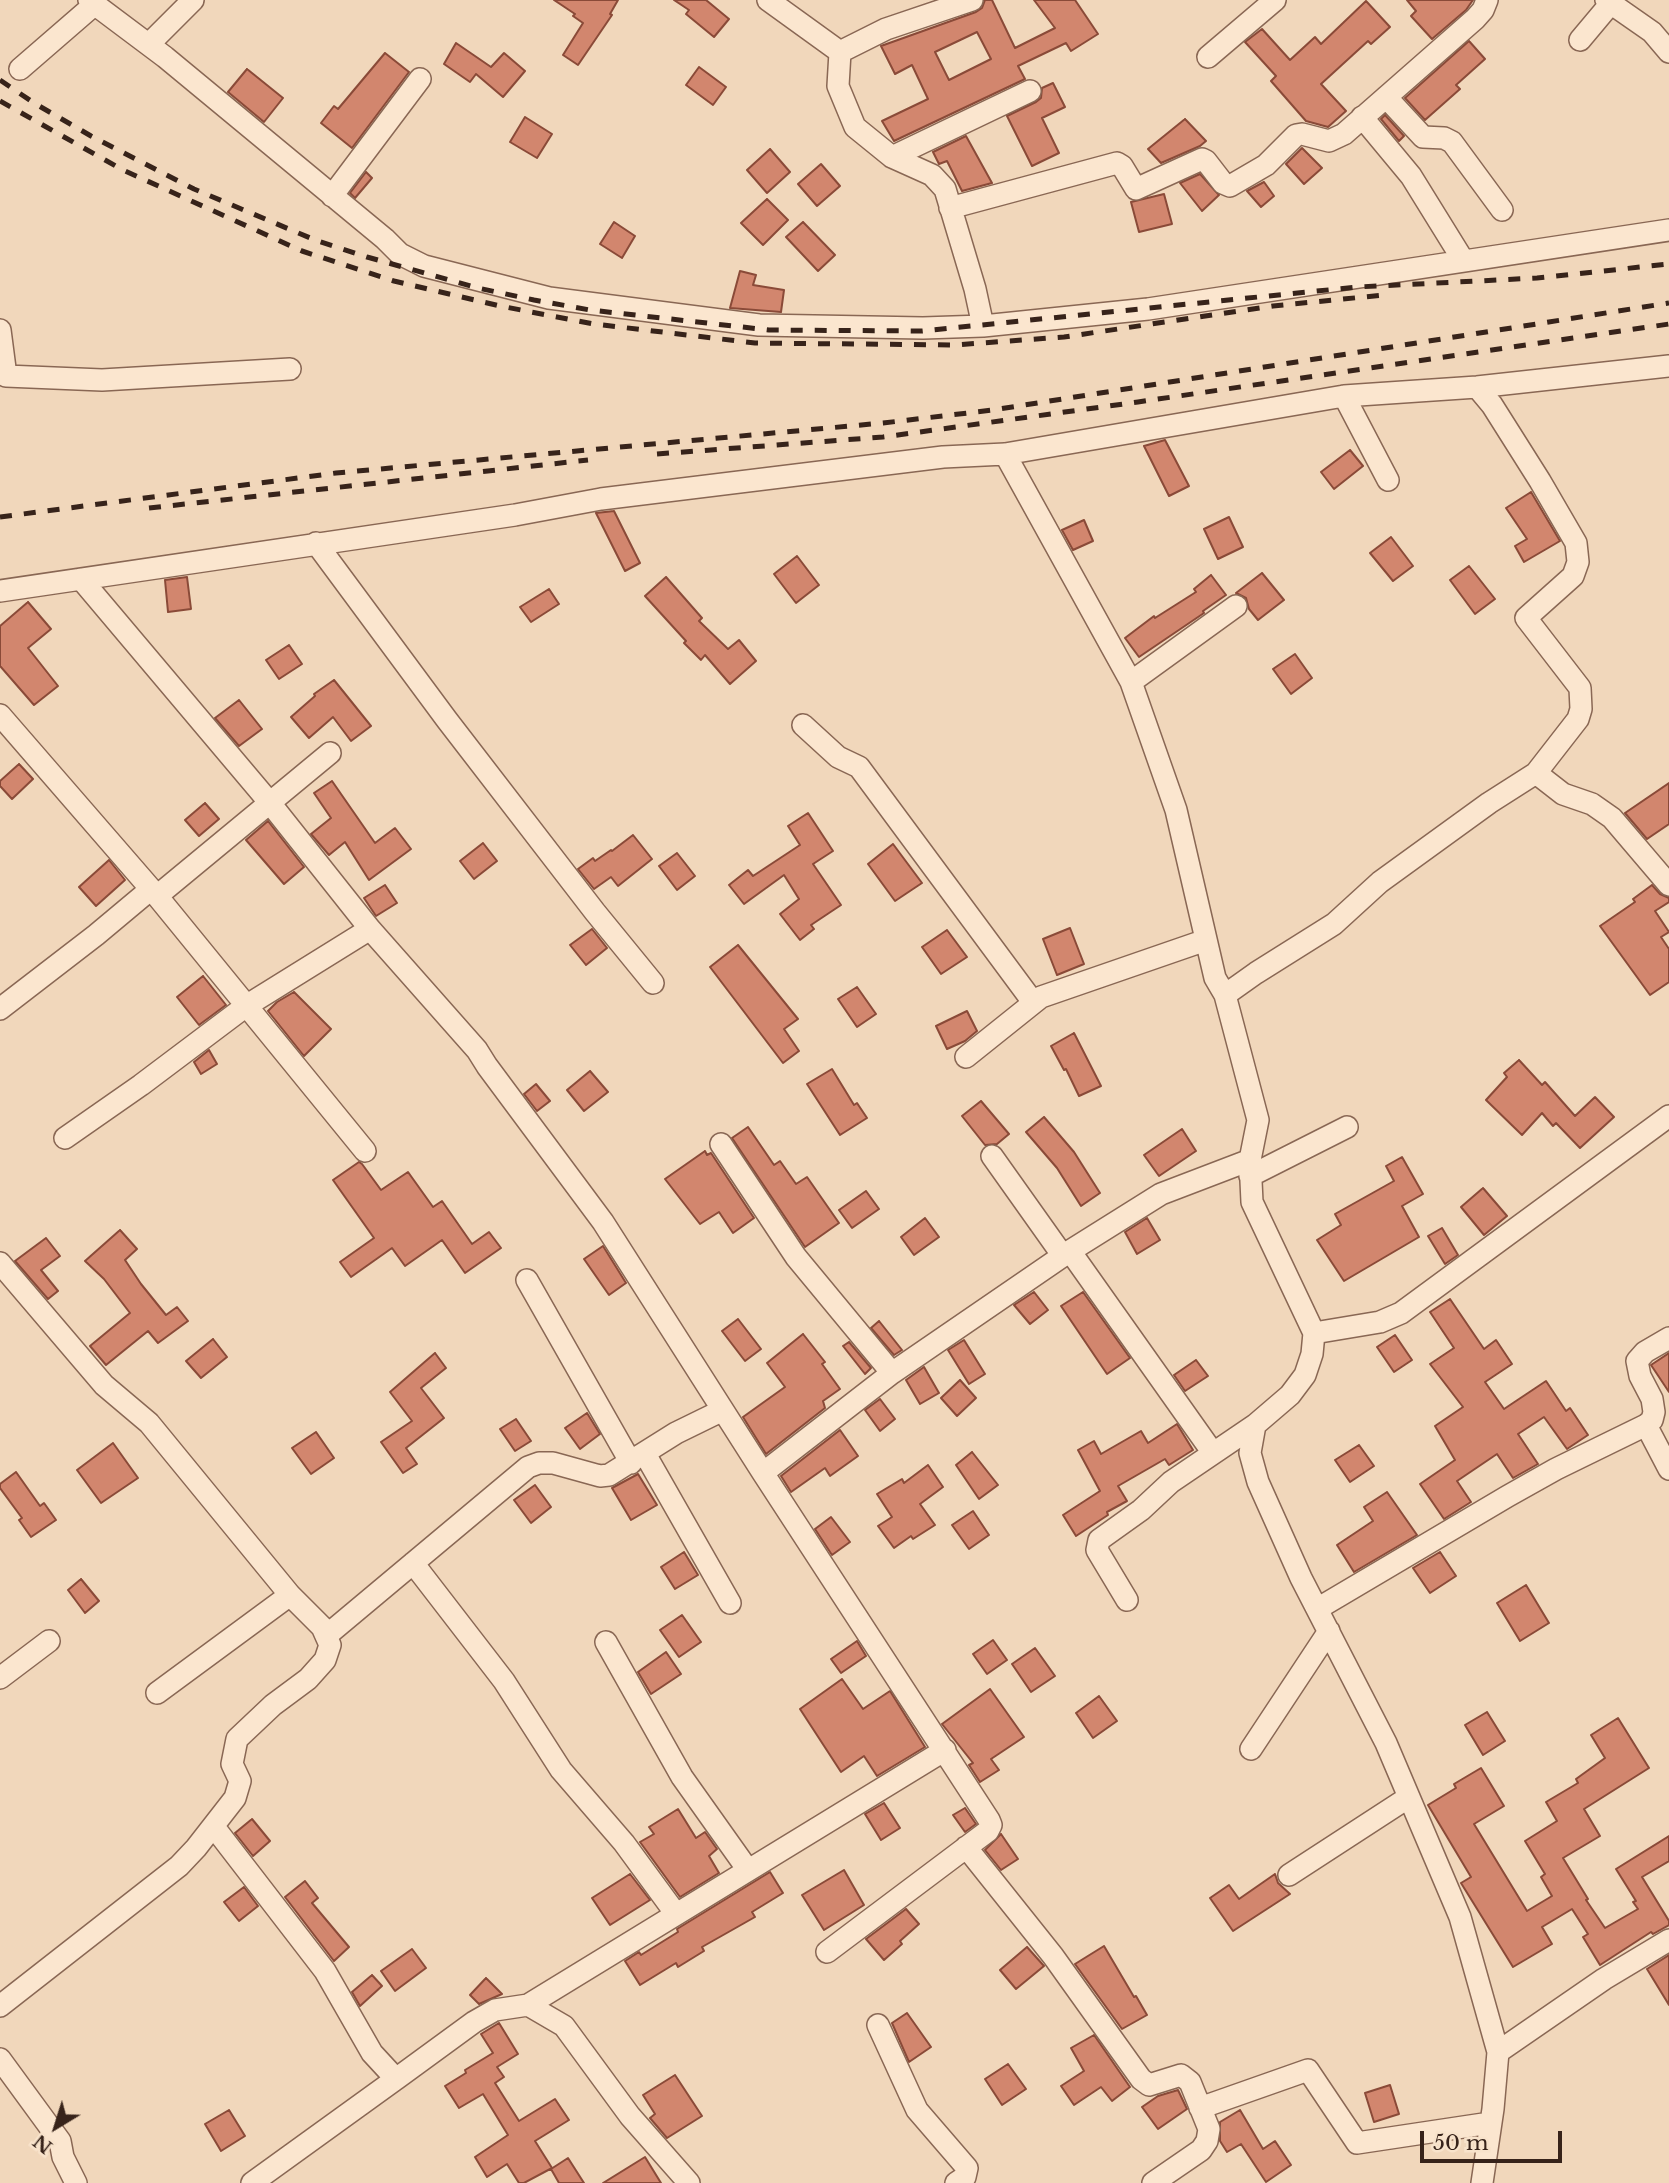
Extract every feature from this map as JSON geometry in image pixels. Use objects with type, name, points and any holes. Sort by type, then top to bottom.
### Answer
[{"type":"street","points":[[149,44],[193,0]]},
{"type":"street","points":[[768,0],[840,52]]},
{"type":"street","points":[[840,52],[929,6],[972,0]]},
{"type":"street","points":[[1208,57],[1275,0]]},
{"type":"street","points":[[1580,40],[1608,1],[1652,32],[1669,51]]},
{"type":"street","points":[[20,69],[92,2],[149,44],[400,254],[425,266],[549,298],[759,325],[923,328],[983,326],[1148,309],[1669,230]]},
{"type":"street","points":[[950,208],[1117,163],[1122,166],[1136,189],[1202,159],[1223,183],[1230,186],[1266,165],[1296,135],[1329,141],[1337,138],[1475,19],[1481,3]]},
{"type":"street","points":[[840,52],[838,86],[855,127],[892,157],[932,175],[945,189],[975,289],[983,326]]},
{"type":"street","points":[[332,195],[420,79]]},
{"type":"street","points":[[892,157],[1030,91]]},
{"type":"street","points":[[1386,97],[1423,137],[1444,138],[1452,142],[1502,209]]},
{"type":"street","points":[[1362,117],[1411,176],[1464,260]]},
{"type":"street","points":[[0,330],[6,376],[102,380],[290,369]]},
{"type":"street","points":[[0,594],[81,579],[601,499],[943,457],[1005,454],[1343,396],[1477,387],[1669,366]]},
{"type":"street","points":[[1225,995],[1334,924],[1380,882],[1489,803],[1536,773],[1578,719],[1581,709],[1580,688],[1526,618],[1573,576],[1577,569],[1576,543],[1492,405],[1477,387]]},
{"type":"street","points":[[1343,396],[1388,480]]},
{"type":"street","points":[[1005,454],[1131,682],[1176,810],[1215,978],[1225,995],[1258,1120],[1250,1168],[1252,1202],[1314,1333],[1312,1354],[1305,1375],[1290,1395],[1255,1425],[1159,1491],[1141,1510],[1096,1544],[1127,1600]]},
{"type":"street","points":[[316,543],[455,730],[653,983]]},
{"type":"street","points":[[81,579],[270,803],[370,929],[477,1050],[603,1222],[991,1825],[988,1830],[827,1952]]},
{"type":"street","points":[[1131,682],[1236,606]]},
{"type":"street","points":[[0,715],[154,893],[365,1151]]},
{"type":"street","points":[[803,725],[838,757],[859,767],[1033,1002]]},
{"type":"street","points":[[0,1009],[154,893],[330,753]]},
{"type":"street","points":[[1536,773],[1563,794],[1592,804],[1612,818],[1669,885]]},
{"type":"street","points":[[65,1138],[141,1086],[246,1006],[370,929]]},
{"type":"street","points":[[966,1057],[1033,1002],[1052,992],[1206,940]]},
{"type":"street","points":[[1314,1333],[1380,1322],[1401,1313],[1669,1116]]},
{"type":"street","points":[[763,1473],[892,1373],[1067,1254],[1161,1194],[1250,1168],[1348,1127]]},
{"type":"street","points":[[721,1144],[796,1257],[892,1373]]},
{"type":"street","points":[[992,1156],[1213,1453]]},
{"type":"street","points":[[0,1263],[104,1385],[149,1423],[290,1595],[322,1627],[330,1645],[325,1660],[308,1679],[273,1704],[237,1739],[232,1763],[240,1781],[235,1798],[214,1827],[179,1866],[0,2006]]},
{"type":"street","points":[[527,1280],[730,1603]]},
{"type":"street","points":[[1317,1609],[1556,1469],[1647,1425],[1654,1412],[1652,1399],[1640,1376],[1637,1361],[1645,1352],[1669,1338]]},
{"type":"street","points":[[326,1636],[528,1467],[539,1463],[553,1463],[600,1476],[616,1472],[676,1433],[723,1410]]},
{"type":"street","points":[[1255,1425],[1251,1452],[1258,1482],[1317,1609],[1386,1743],[1460,1917],[1497,2052],[1482,2183]]},
{"type":"street","points":[[1647,1425],[1669,1469]]},
{"type":"street","points":[[413,1563],[504,1681],[561,1770],[624,1843],[676,1914]]},
{"type":"street","points":[[157,1693],[290,1595]]},
{"type":"street","points":[[1251,1749],[1329,1631]]},
{"type":"street","points":[[2,1672],[50,1641]]},
{"type":"street","points":[[606,1642],[682,1777],[748,1870]]},
{"type":"street","points":[[252,2183],[474,2022],[495,2010],[528,2005],[945,1750]]},
{"type":"street","points":[[1289,1875],[1409,1797]]},
{"type":"street","points":[[214,1827],[325,1971],[372,2053],[396,2079]]},
{"type":"street","points":[[966,1847],[1053,1956],[1140,2078],[1149,2085],[1181,2076],[1190,2082],[1209,2129],[1207,2141],[1201,2150],[1153,2183]]},
{"type":"street","points":[[1497,2052],[1604,1979],[1669,1940]]},
{"type":"street","points":[[528,2005],[564,2026],[630,2116],[689,2183]]},
{"type":"street","points":[[878,2025],[917,2110],[967,2168],[964,2177],[956,2183]]},
{"type":"street","points":[[0,2059],[60,2141],[63,2157],[76,2183]]},
{"type":"street","points":[[1200,2108],[1308,2070],[1357,2143],[1490,2123]]},
{"type":"building","points":[[554,0],[618,0],[610,14],[612,15],[578,65],[563,55],[583,23]]},
{"type":"building","points":[[674,0],[706,0],[729,19],[714,37],[686,14],[689,10]]},
{"type":"building","points":[[985,0],[992,0],[1015,48],[1055,28],[1034,0],[1075,0],[1098,34],[1071,51],[1066,43],[1018,66],[1025,79],[894,141],[882,121],[928,99],[912,65],[895,74],[881,46],[982,8]],"holes":[[[977,32],[991,59],[949,80],[935,52]]]},
{"type":"building","points":[[1407,0],[1473,0],[1466,10],[1432,39],[1411,16],[1416,11]]},
{"type":"building","points":[[1366,1],[1390,27],[1371,44],[1368,41],[1321,84],[1346,111],[1328,127],[1306,121],[1271,81],[1276,76],[1245,42],[1262,29],[1290,60],[1315,37],[1321,44]]},
{"type":"building","points":[[1469,41],[1485,59],[1456,85],[1460,89],[1425,120],[1405,98]]},
{"type":"building","points":[[456,43],[491,67],[504,53],[525,71],[503,97],[476,74],[470,82],[444,64]]},
{"type":"building","points":[[385,53],[409,72],[352,148],[321,123],[334,106],[338,109]]},
{"type":"building","points":[[699,67],[726,87],[713,105],[686,85]]},
{"type":"building","points":[[247,69],[283,98],[264,122],[228,92]]},
{"type":"building","points":[[1053,83],[1065,107],[1042,118],[1059,153],[1032,166],[1007,116],[1036,102],[1041,98],[1042,88]]},
{"type":"building","points":[[1385,115],[1404,136],[1399,141],[1381,119]]},
{"type":"building","points":[[525,117],[552,134],[537,158],[510,142]]},
{"type":"building","points":[[1185,119],[1206,141],[1161,163],[1148,149]]},
{"type":"building","points":[[966,136],[992,183],[962,191],[947,161],[939,164],[933,152]]},
{"type":"building","points":[[1302,148],[1322,168],[1304,184],[1286,164]]},
{"type":"building","points":[[770,149],[790,172],[767,193],[747,170]]},
{"type":"building","points":[[821,164],[840,186],[817,206],[798,184]]},
{"type":"building","points":[[366,172],[372,178],[355,198],[350,193]]},
{"type":"building","points":[[1200,174],[1219,195],[1202,211],[1180,183]]},
{"type":"building","points":[[1264,182],[1274,196],[1261,207],[1247,191]]},
{"type":"building","points":[[1164,194],[1172,224],[1139,232],[1131,202]]},
{"type":"building","points":[[767,199],[788,220],[763,245],[741,223]]},
{"type":"building","points":[[614,222],[635,236],[622,258],[600,244]]},
{"type":"building","points":[[803,222],[835,255],[818,271],[786,237]]},
{"type":"building","points":[[740,271],[756,275],[753,285],[784,290],[781,312],[730,308]]},
{"type":"building","points":[[1165,440],[1189,486],[1169,496],[1144,446]]},
{"type":"building","points":[[1350,450],[1363,466],[1334,489],[1321,472]]},
{"type":"building","points":[[1531,492],[1560,541],[1524,562],[1515,546],[1527,539],[1506,508]]},
{"type":"building","points":[[614,511],[640,563],[625,571],[596,513]]},
{"type":"building","points":[[1229,517],[1243,547],[1218,559],[1204,529]]},
{"type":"building","points":[[1084,520],[1093,541],[1073,550],[1062,530]]},
{"type":"building","points":[[1391,537],[1413,566],[1393,581],[1370,553]]},
{"type":"building","points":[[797,556],[819,585],[796,603],[774,574]]},
{"type":"building","points":[[1469,566],[1495,599],[1475,614],[1450,580]]},
{"type":"building","points":[[1262,573],[1284,600],[1258,620],[1249,609],[1246,598],[1236,593]]},
{"type":"building","points":[[1211,575],[1226,595],[1139,657],[1125,638],[1154,616],[1155,618],[1196,592],[1194,589]]},
{"type":"building","points":[[187,577],[191,609],[168,612],[165,580]]},
{"type":"building","points":[[666,577],[702,618],[699,621],[728,649],[739,640],[756,661],[730,684],[705,655],[701,660],[684,643],[686,641],[645,596]]},
{"type":"building","points":[[549,589],[559,604],[531,622],[520,607]]},
{"type":"building","points":[[28,602],[51,629],[28,648],[58,686],[34,705],[0,666],[0,626]]},
{"type":"building","points":[[289,645],[302,664],[279,679],[266,660]]},
{"type":"building","points":[[1295,654],[1312,678],[1291,694],[1273,669]]},
{"type":"building","points":[[334,680],[371,726],[351,741],[333,717],[309,738],[291,717],[315,696],[314,694]]},
{"type":"building","points":[[239,700],[262,729],[239,746],[215,718]]},
{"type":"building","points":[[19,764],[33,779],[12,799],[0,786],[0,781]]},
{"type":"building","points":[[332,781],[375,843],[395,828],[411,849],[369,880],[345,842],[329,855],[311,834],[331,818],[314,793]]},
{"type":"building","points":[[1669,783],[1669,824],[1647,839],[1625,813]]},
{"type":"building","points":[[205,803],[219,819],[199,836],[185,820]]},
{"type":"building","points":[[808,813],[833,851],[813,864],[841,905],[811,925],[814,929],[800,940],[780,914],[799,899],[784,875],[744,904],[729,885],[748,870],[753,876],[800,845],[788,826]]},
{"type":"building","points":[[268,821],[304,867],[284,884],[246,840]]},
{"type":"building","points":[[633,835],[652,859],[618,886],[611,877],[594,889],[578,869],[593,858],[595,861],[612,851]]},
{"type":"building","points":[[483,843],[497,861],[474,879],[460,861]]},
{"type":"building","points":[[893,844],[922,883],[895,901],[868,864]]},
{"type":"building","points":[[677,853],[695,876],[677,890],[659,866]]},
{"type":"building","points":[[109,860],[125,880],[96,906],[79,887]]},
{"type":"building","points":[[385,885],[397,903],[376,916],[364,898]]},
{"type":"building","points":[[1652,885],[1660,894],[1669,898],[1669,902],[1655,911],[1669,932],[1661,937],[1669,949],[1669,982],[1650,995],[1600,926],[1635,902],[1633,899]]},
{"type":"building","points":[[1070,928],[1084,964],[1057,975],[1043,939]]},
{"type":"building","points":[[592,929],[607,948],[586,965],[570,945]]},
{"type":"building","points":[[947,930],[967,957],[941,974],[922,947]]},
{"type":"building","points":[[738,945],[798,1019],[784,1029],[799,1051],[783,1063],[710,967]]},
{"type":"building","points":[[203,976],[226,1005],[199,1025],[177,997]]},
{"type":"building","points":[[857,987],[876,1014],[857,1027],[838,999]]},
{"type":"building","points":[[294,992],[331,1029],[304,1056],[268,1011]]},
{"type":"building","points":[[967,1011],[977,1031],[965,1041],[947,1049],[936,1026]]},
{"type":"building","points":[[1074,1033],[1101,1086],[1079,1096],[1051,1046]]},
{"type":"building","points":[[209,1050],[217,1064],[201,1074],[194,1062]]},
{"type":"building","points":[[1519,1060],[1542,1085],[1545,1082],[1575,1116],[1595,1097],[1614,1117],[1580,1148],[1556,1123],[1553,1126],[1542,1113],[1522,1135],[1486,1100],[1507,1077],[1504,1073]]},
{"type":"building","points":[[832,1069],[854,1105],[857,1103],[867,1118],[840,1135],[807,1084]]},
{"type":"building","points":[[590,1071],[608,1092],[584,1111],[567,1090]]},
{"type":"building","points":[[536,1084],[550,1101],[537,1111],[524,1094]]},
{"type":"building","points":[[981,1101],[1009,1134],[997,1144],[985,1145],[962,1116]]},
{"type":"building","points":[[1044,1117],[1074,1152],[1100,1193],[1081,1206],[1057,1168],[1026,1132]]},
{"type":"building","points":[[748,1127],[774,1165],[780,1161],[796,1184],[807,1177],[839,1223],[805,1247],[732,1138]]},
{"type":"building","points":[[1182,1129],[1196,1151],[1159,1176],[1144,1155]]},
{"type":"building","points":[[705,1151],[707,1155],[711,1153],[754,1218],[733,1233],[719,1212],[700,1224],[665,1179]]},
{"type":"building","points":[[1402,1157],[1423,1194],[1402,1206],[1419,1237],[1344,1281],[1317,1240],[1341,1225],[1335,1214],[1394,1181],[1386,1166]]},
{"type":"building","points":[[359,1162],[381,1190],[408,1172],[433,1207],[442,1201],[472,1244],[489,1232],[501,1248],[465,1273],[442,1240],[405,1266],[392,1248],[351,1277],[340,1262],[374,1238],[333,1180]]},
{"type":"building","points":[[1483,1188],[1507,1216],[1484,1235],[1461,1207]]},
{"type":"building","points":[[866,1191],[879,1209],[852,1228],[839,1210]]},
{"type":"building","points":[[925,1218],[939,1237],[914,1255],[901,1237]]},
{"type":"building","points":[[1147,1218],[1160,1240],[1137,1254],[1125,1232]]},
{"type":"building","points":[[1442,1228],[1458,1255],[1445,1264],[1428,1236]]},
{"type":"building","points":[[120,1230],[137,1249],[125,1260],[141,1284],[166,1315],[177,1307],[188,1321],[158,1343],[148,1331],[106,1365],[90,1346],[130,1313],[104,1279],[85,1261]]},
{"type":"building","points":[[46,1238],[60,1256],[41,1270],[58,1291],[48,1299],[15,1261]]},
{"type":"building","points":[[603,1246],[626,1283],[609,1295],[584,1259]]},
{"type":"building","points":[[1034,1292],[1048,1310],[1030,1324],[1014,1305]]},
{"type":"building","points":[[1083,1292],[1130,1358],[1107,1374],[1061,1306]]},
{"type":"building","points":[[1450,1299],[1484,1349],[1496,1340],[1512,1364],[1485,1382],[1504,1409],[1546,1381],[1566,1411],[1570,1408],[1588,1435],[1567,1449],[1544,1417],[1518,1434],[1538,1464],[1513,1478],[1497,1454],[1457,1481],[1471,1502],[1444,1519],[1420,1484],[1455,1460],[1435,1426],[1463,1407],[1430,1364],[1454,1348],[1430,1312]]},
{"type":"building","points":[[738,1319],[761,1349],[745,1361],[722,1331]]},
{"type":"building","points":[[879,1321],[902,1350],[894,1355],[871,1328]]},
{"type":"building","points":[[803,1334],[825,1362],[822,1364],[840,1389],[823,1401],[825,1408],[766,1454],[743,1417],[785,1387],[767,1363]]},
{"type":"building","points":[[1395,1335],[1412,1360],[1394,1372],[1377,1347]]},
{"type":"building","points":[[213,1339],[227,1357],[201,1378],[186,1361]]},
{"type":"building","points":[[964,1340],[985,1374],[969,1384],[948,1350]]},
{"type":"building","points":[[849,1342],[871,1368],[865,1374],[843,1346]]},
{"type":"building","points":[[435,1353],[446,1368],[421,1388],[444,1418],[406,1448],[417,1464],[403,1473],[381,1442],[412,1421],[390,1392]]},
{"type":"building","points":[[1669,1353],[1669,1392],[1651,1365]]},
{"type":"building","points":[[1196,1360],[1208,1376],[1185,1391],[1174,1375]]},
{"type":"building","points":[[924,1367],[939,1393],[920,1404],[906,1380]]},
{"type":"building","points":[[960,1380],[976,1398],[957,1416],[941,1398]]},
{"type":"building","points":[[880,1399],[895,1419],[880,1431],[865,1410]]},
{"type":"building","points":[[587,1413],[600,1434],[580,1449],[565,1428]]},
{"type":"building","points":[[516,1419],[531,1441],[515,1451],[500,1429]]},
{"type":"building","points":[[1177,1424],[1193,1450],[1169,1465],[1165,1459],[1118,1486],[1127,1501],[1107,1512],[1108,1515],[1076,1536],[1063,1515],[1100,1491],[1078,1450],[1094,1441],[1101,1454],[1141,1431],[1148,1443]]},
{"type":"building","points":[[840,1430],[858,1456],[830,1476],[825,1468],[791,1492],[781,1476]]},
{"type":"building","points":[[316,1432],[334,1458],[311,1474],[292,1448]]},
{"type":"building","points":[[113,1443],[138,1478],[101,1503],[77,1470]]},
{"type":"building","points":[[1359,1445],[1374,1466],[1350,1482],[1335,1460]]},
{"type":"building","points":[[972,1452],[998,1485],[979,1499],[956,1465]]},
{"type":"building","points":[[928,1465],[943,1487],[920,1504],[935,1525],[913,1539],[911,1536],[894,1548],[878,1526],[892,1517],[877,1494],[902,1479],[904,1483]]},
{"type":"building","points":[[16,1472],[40,1506],[44,1503],[56,1520],[31,1537],[19,1520],[22,1518],[0,1488],[0,1484]]},
{"type":"building","points":[[638,1474],[657,1505],[631,1520],[612,1488]]},
{"type":"building","points":[[535,1485],[551,1507],[531,1523],[514,1500]]},
{"type":"building","points":[[1387,1492],[1417,1535],[1354,1572],[1337,1545],[1373,1521],[1364,1507]]},
{"type":"building","points":[[973,1511],[989,1535],[969,1549],[952,1525]]},
{"type":"building","points":[[831,1517],[850,1542],[832,1555],[815,1529]]},
{"type":"building","points":[[684,1552],[698,1575],[675,1589],[661,1567]]},
{"type":"building","points":[[1440,1552],[1456,1576],[1430,1593],[1413,1568]]},
{"type":"building","points":[[81,1579],[99,1601],[85,1613],[68,1590]]},
{"type":"building","points":[[1526,1585],[1549,1623],[1520,1641],[1497,1603]]},
{"type":"building","points":[[682,1615],[701,1642],[679,1657],[660,1630]]},
{"type":"building","points":[[993,1640],[1007,1660],[987,1674],[973,1654]]},
{"type":"building","points":[[857,1641],[866,1656],[841,1673],[831,1659]]},
{"type":"building","points":[[1035,1648],[1055,1676],[1031,1692],[1012,1664]]},
{"type":"building","points":[[666,1652],[681,1674],[651,1694],[638,1672]]},
{"type":"building","points":[[842,1679],[863,1709],[890,1691],[925,1747],[877,1776],[864,1756],[841,1772],[800,1709]]},
{"type":"building","points":[[990,1689],[1024,1737],[991,1759],[999,1770],[980,1782],[969,1765],[973,1763],[942,1724]]},
{"type":"building","points":[[1099,1696],[1117,1721],[1093,1738],[1076,1713]]},
{"type":"building","points":[[1487,1712],[1505,1741],[1483,1755],[1465,1725]]},
{"type":"building","points":[[1618,1718],[1649,1768],[1584,1809],[1600,1836],[1563,1858],[1605,1928],[1638,1909],[1633,1902],[1636,1901],[1616,1869],[1669,1836],[1669,1861],[1642,1877],[1669,1925],[1653,1934],[1651,1932],[1600,1965],[1583,1937],[1588,1934],[1572,1909],[1542,1927],[1552,1944],[1513,1967],[1461,1883],[1471,1877],[1428,1805],[1456,1788],[1454,1784],[1481,1768],[1504,1806],[1474,1824],[1527,1911],[1552,1896],[1541,1877],[1545,1874],[1525,1841],[1557,1821],[1546,1802],[1578,1783],[1576,1779],[1605,1758],[1591,1735]]},
{"type":"building","points":[[884,1803],[900,1828],[881,1840],[865,1814]]},
{"type":"building","points":[[965,1808],[976,1824],[965,1832],[953,1815]]},
{"type":"building","points":[[678,1809],[696,1838],[705,1832],[717,1849],[709,1856],[719,1873],[680,1897],[640,1842],[654,1834],[649,1827]]},
{"type":"building","points":[[252,1819],[270,1841],[253,1856],[235,1833]]},
{"type":"building","points":[[1001,1834],[1018,1859],[1001,1870],[985,1850]]},
{"type":"building","points":[[844,1870],[864,1905],[824,1930],[802,1895]]},
{"type":"building","points":[[770,1872],[783,1893],[752,1912],[755,1917],[702,1947],[704,1951],[678,1967],[676,1963],[640,1985],[625,1961],[639,1952],[641,1955],[678,1932],[677,1929]]},
{"type":"building","points":[[630,1874],[650,1900],[610,1925],[592,1898]]},
{"type":"building","points":[[1275,1874],[1278,1883],[1290,1894],[1233,1931],[1210,1898],[1229,1885],[1239,1899]]},
{"type":"building","points":[[305,1881],[318,1898],[312,1903],[349,1947],[334,1961],[285,1897]]},
{"type":"building","points":[[244,1887],[258,1906],[239,1921],[224,1902]]},
{"type":"building","points":[[906,1909],[919,1924],[884,1960],[866,1939]]},
{"type":"building","points":[[1104,1946],[1147,2015],[1122,2029],[1075,1964]]},
{"type":"building","points":[[1027,1947],[1044,1966],[1016,1989],[1000,1970]]},
{"type":"building","points":[[412,1949],[426,1968],[395,1991],[381,1971]]},
{"type":"building","points":[[1669,1955],[1669,2005],[1647,1969]]},
{"type":"building","points":[[372,1975],[382,1986],[360,2006],[352,1992]]},
{"type":"building","points":[[486,1978],[502,1994],[479,2004],[470,1995]]},
{"type":"building","points":[[907,2013],[931,2047],[909,2062],[892,2023]]},
{"type":"building","points":[[499,2023],[518,2054],[497,2067],[504,2077],[495,2083],[519,2121],[555,2099],[569,2120],[535,2141],[552,2168],[524,2183],[519,2183],[507,2164],[487,2177],[475,2157],[508,2135],[483,2094],[459,2108],[445,2086],[493,2053],[481,2034]]},
{"type":"building","points":[[1094,2035],[1130,2087],[1112,2101],[1101,2087],[1074,2105],[1061,2086],[1084,2071],[1071,2048]]},
{"type":"building","points":[[1008,2064],[1026,2089],[1002,2105],[985,2079]]},
{"type":"building","points":[[675,2075],[702,2116],[667,2138],[650,2118],[655,2114],[643,2095]]},
{"type":"building","points":[[1390,2085],[1399,2114],[1374,2122],[1365,2093]]},
{"type":"building","points":[[1178,2090],[1187,2109],[1158,2129],[1142,2107],[1158,2096]]},
{"type":"building","points":[[229,2110],[245,2136],[221,2151],[205,2124]]},
{"type":"building","points":[[1240,2110],[1263,2149],[1275,2141],[1291,2165],[1266,2182],[1241,2144],[1227,2152],[1220,2141],[1220,2122]]},
{"type":"building","points":[[645,2157],[661,2183],[603,2183]]},
{"type":"building","points":[[568,2158],[584,2183],[559,2183],[551,2169]]},
{"type":"railway","points":[[0,80],[91,136],[194,189],[315,240],[367,257],[478,288],[534,300],[590,310],[769,330],[922,331],[1357,287],[1537,278],[1669,264]]},
{"type":"railway","points":[[0,101],[123,170],[302,251],[394,281],[500,306],[594,324],[755,343],[955,345],[1064,337],[1273,306],[1384,295]]},
{"type":"railway","points":[[0,517],[336,473],[883,423],[993,410],[1669,303]]},
{"type":"railway","points":[[657,454],[883,437],[1669,324]]},
{"type":"railway","points":[[149,508],[588,460]]}]
